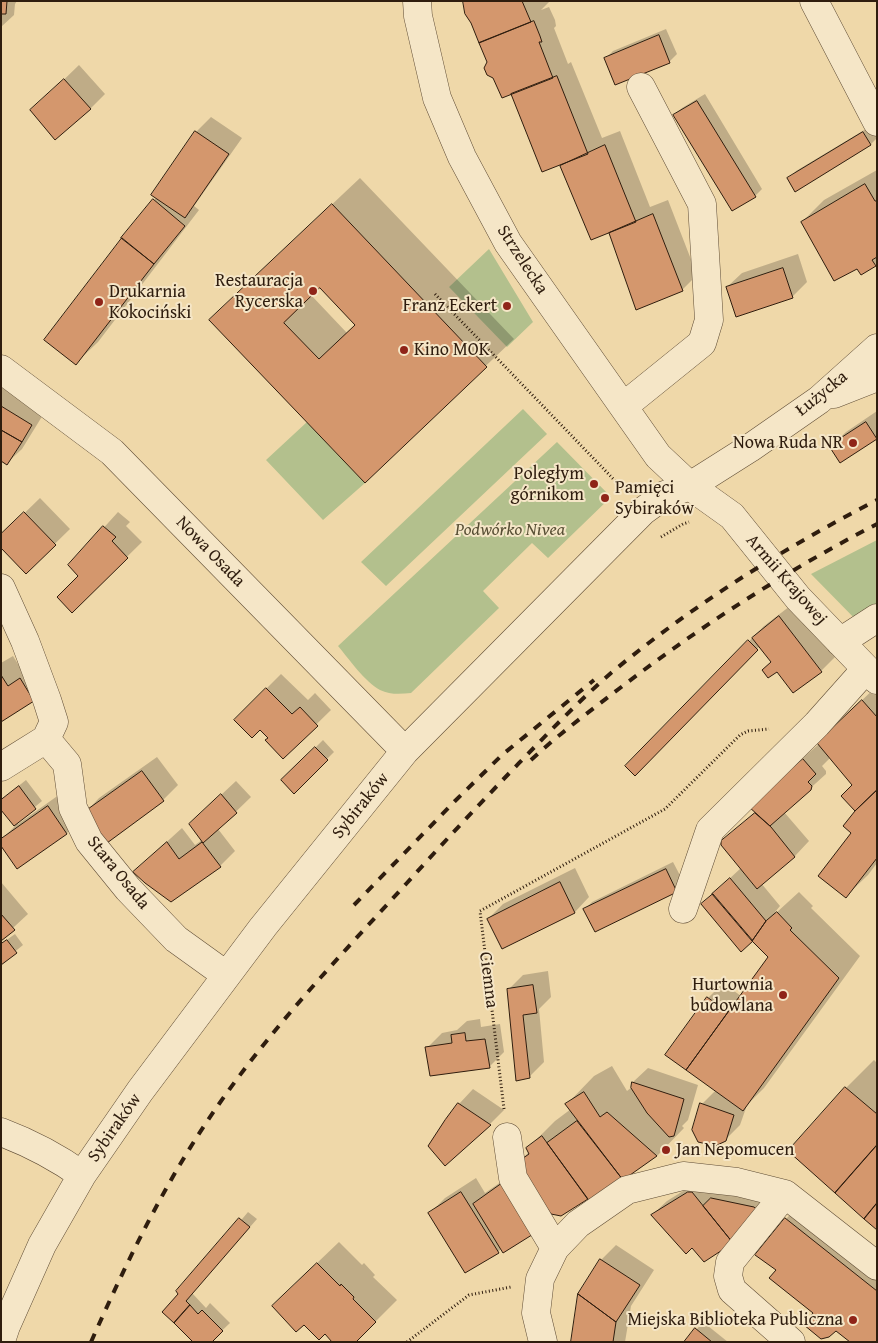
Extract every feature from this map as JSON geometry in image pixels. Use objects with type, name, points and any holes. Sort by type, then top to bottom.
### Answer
[{"type":"street","name":"Strzelecka","points":[[417,1],[418,16],[437,98],[462,157],[508,243],[658,456],[690,486]]},
{"type":"street","points":[[814,1],[877,122]]},
{"type":"street","points":[[624,406],[702,343],[709,320],[702,204],[641,88]]},
{"type":"street","name":"Łużycka","points":[[690,486],[750,448],[819,400],[877,348]]},
{"type":"street","name":"Nowa Osada","points":[[1,368],[112,452],[405,752]]},
{"type":"street","points":[[819,400],[877,377]]},
{"type":"street","name":"Sybiraków","points":[[1,1341],[42,1245],[82,1175],[140,1091],[269,919],[405,752],[643,511],[665,495],[690,486]]},
{"type":"street","name":"Armii Krajowej","points":[[690,486],[732,516],[798,598],[872,674]]},
{"type":"street","points":[[1,588],[25,640],[54,722],[46,739],[1,767]]},
{"type":"street","points":[[840,642],[877,618]]},
{"type":"street","points":[[682,909],[710,830],[817,724],[872,674]]},
{"type":"street","name":"Stara Osada","points":[[46,739],[67,764],[73,808],[89,841],[128,889],[176,939],[226,975]]},
{"type":"street","points":[[1,1132],[40,1149],[82,1175]]},
{"type":"street","points":[[508,1136],[513,1178],[555,1248]]},
{"type":"street","points":[[542,1342],[536,1314],[540,1279],[555,1248],[578,1224],[627,1190],[683,1176],[737,1182],[785,1194],[877,1266]]},
{"type":"street","points":[[785,1194],[730,1262],[728,1276],[732,1290],[791,1342]]},
{"type":"path","points":[[435,294],[643,511],[661,538]]},
{"type":"path","name":"Ciemna","points":[[508,1136],[480,911],[665,809],[740,735],[748,731],[817,724]]},
{"type":"path","points":[[407,1342],[469,1295],[516,1286]]},
{"type":"green space","points":[[489,249],[533,322],[507,347],[449,287]]},
{"type":"green space","points":[[523,409],[547,434],[386,586],[361,562]]},
{"type":"green space","points":[[307,422],[365,483],[323,520],[266,460]]},
{"type":"green space","name":"Podwórko Nivea","points":[[557,442],[611,497],[548,558],[532,543],[483,591],[499,608],[411,693],[388,693],[374,686],[338,646]]},
{"type":"green space","points":[[877,540],[877,618],[862,626],[811,574]]},
{"type":"building","points":[[1,1],[7,1],[6,14],[1,14]]},
{"type":"building","points":[[463,1],[522,1],[531,22],[479,43],[465,14]]},
{"type":"building","points":[[534,21],[542,42],[539,42],[553,78],[502,98],[493,78],[487,75],[484,68],[487,62],[479,43]]},
{"type":"building","points":[[659,35],[670,63],[615,85],[604,58]]},
{"type":"building","points":[[557,76],[588,154],[542,172],[511,94]]},
{"type":"building","points":[[64,79],[91,109],[55,140],[30,110]]},
{"type":"building","points":[[697,101],[756,197],[732,211],[673,115]]},
{"type":"building","points":[[195,131],[229,154],[185,218],[151,195]]},
{"type":"building","points":[[863,132],[871,145],[795,192],[787,178]]},
{"type":"building","points":[[605,145],[636,222],[591,240],[560,166]]},
{"type":"building","points":[[865,184],[875,201],[877,201],[877,257],[872,260],[876,266],[861,275],[857,269],[834,281],[801,222]]},
{"type":"building","points":[[153,199],[185,226],[154,264],[121,238]]},
{"type":"building","points":[[332,204],[487,367],[365,483],[209,320]],"holes":[[[320,288],[355,325],[319,359],[284,323]]]},
{"type":"building","points":[[653,214],[683,291],[636,310],[609,233]]},
{"type":"building","name":"Drukarnia Kokociński","points":[[122,238],[154,264],[76,365],[44,340]]},
{"type":"building","points":[[783,268],[793,298],[736,317],[726,287]]},
{"type":"building","points":[[1,406],[32,425],[22,442],[1,430]]},
{"type":"building","name":"Nowa Ruda NR","points":[[866,422],[877,439],[840,463],[829,446]]},
{"type":"building","points":[[1,430],[22,442],[7,465],[1,461]]},
{"type":"building","points":[[24,512],[56,545],[26,574],[1,548],[1,534]]},
{"type":"building","points":[[103,526],[116,537],[112,541],[128,558],[72,613],[57,597],[78,576],[68,565]]},
{"type":"building","points":[[779,616],[822,672],[793,693],[777,672],[768,678],[762,670],[771,662],[752,638]]},
{"type":"building","points":[[748,640],[758,650],[635,776],[625,766]]},
{"type":"building","points":[[1,675],[8,686],[20,678],[34,701],[1,722]]},
{"type":"building","points":[[266,688],[292,714],[300,707],[318,726],[283,759],[265,740],[268,738],[260,730],[252,738],[234,720]]},
{"type":"building","points":[[862,700],[877,717],[877,790],[855,811],[841,796],[852,785],[817,743]]},
{"type":"building","points":[[315,747],[328,760],[294,794],[281,780]]},
{"type":"building","points":[[803,759],[816,774],[808,782],[812,786],[811,790],[770,826],[748,806]]},
{"type":"building","points":[[142,771],[164,801],[107,843],[83,813]]},
{"type":"building","points":[[19,786],[36,809],[14,826],[1,810],[1,800]]},
{"type":"building","points":[[877,790],[877,858],[846,898],[818,876],[851,833],[843,826],[855,811]]},
{"type":"building","points":[[221,794],[237,813],[203,843],[189,824]]},
{"type":"building","points":[[48,806],[67,834],[17,869],[1,846],[1,839]]},
{"type":"building","points":[[755,813],[771,827],[795,857],[757,889],[721,845],[721,841]]},
{"type":"building","points":[[167,842],[179,859],[202,842],[221,867],[171,902],[133,872]]},
{"type":"building","points":[[666,869],[677,892],[595,932],[583,909]]},
{"type":"building","points":[[730,878],[766,921],[752,941],[712,894]]},
{"type":"building","points":[[560,882],[575,913],[502,949],[487,919]]},
{"type":"building","points":[[713,894],[753,941],[741,952],[701,904]]},
{"type":"building","name":"Hurtownia budowlana","points":[[777,912],[792,928],[790,930],[839,978],[743,1111],[686,1070],[768,957],[752,941],[766,921]]},
{"type":"building","points":[[1,914],[15,930],[1,941]]},
{"type":"building","points":[[7,940],[17,953],[1,965],[1,944]]},
{"type":"building","points":[[533,985],[537,1013],[523,1015],[530,1078],[516,1081],[507,989]]},
{"type":"building","points":[[707,997],[728,1012],[686,1070],[665,1055]]},
{"type":"building","points":[[465,1033],[466,1041],[485,1039],[490,1068],[430,1076],[425,1047],[452,1043],[451,1035]]},
{"type":"building","points":[[632,1082],[684,1099],[674,1136],[669,1137],[647,1113],[631,1088]]},
{"type":"building","points":[[845,1087],[877,1114],[877,1145],[835,1193],[788,1151]]},
{"type":"building","points":[[584,1092],[600,1117],[607,1112],[657,1156],[623,1180],[565,1104]]},
{"type":"building","points":[[458,1103],[491,1125],[445,1166],[428,1146]]},
{"type":"building","points":[[700,1103],[734,1115],[726,1141],[715,1146],[698,1142],[692,1130]]},
{"type":"building","points":[[577,1121],[623,1180],[589,1201],[547,1143]]},
{"type":"building","points":[[542,1136],[588,1199],[561,1216],[551,1214],[516,1163],[529,1154],[526,1148]]},
{"type":"building","points":[[877,1145],[877,1203],[864,1219],[835,1193]]},
{"type":"building","points":[[504,1182],[535,1233],[503,1253],[473,1204]]},
{"type":"building","points":[[461,1192],[499,1253],[465,1273],[428,1213]]},
{"type":"building","points":[[688,1192],[692,1192],[733,1243],[704,1262],[692,1248],[686,1254],[651,1215]]},
{"type":"building","points":[[711,1198],[754,1207],[762,1214],[733,1243],[703,1206]]},
{"type":"building","points":[[877,1203],[877,1230],[864,1219]]},
{"type":"building","points":[[239,1218],[250,1227],[186,1301],[190,1305],[174,1323],[162,1312],[178,1294],[176,1291]]},
{"type":"building","points":[[785,1218],[877,1291],[877,1342],[850,1342],[836,1331],[829,1337],[821,1339],[804,1325],[813,1313],[769,1278],[776,1270],[755,1255]]},
{"type":"building","points":[[600,1259],[640,1285],[616,1322],[578,1294]]},
{"type":"building","points":[[317,1263],[354,1297],[353,1299],[376,1322],[356,1342],[332,1342],[325,1334],[319,1340],[304,1325],[296,1332],[272,1306]]},
{"type":"building","points":[[578,1294],[616,1322],[613,1342],[571,1342]]},
{"type":"building","points":[[190,1305],[198,1314],[202,1310],[223,1331],[212,1342],[193,1342],[174,1323]]},
{"type":"building","points":[[695,1328],[712,1342],[684,1342]]},
{"type":"railway","points":[[91,1342],[119,1280],[165,1190],[219,1104],[285,1018],[464,821],[577,704],[642,648],[739,579],[807,538],[877,500]]},
{"type":"railway","points":[[531,760],[620,688],[713,621],[777,580],[877,524]]},
{"type":"railway","points":[[354,905],[502,755],[594,680]]},
{"type":"place","name":"Restauracja Rycerska","points":[[313,291]]},
{"type":"place","name":"Drukarnia Kokociński","points":[[99,302]]},
{"type":"place","name":"Franz Eckert","points":[[507,306]]},
{"type":"place","name":"Kino MOK","points":[[404,350]]},
{"type":"place","name":"Nowa Ruda NR","points":[[853,443]]},
{"type":"place","name":"Poległym górnikom","points":[[594,484]]},
{"type":"place","name":"Pamięci Sybiraków","points":[[605,498]]},
{"type":"place","name":"Hurtownia budowlana","points":[[783,995]]},
{"type":"place","name":"Jan Nepomucen","points":[[666,1150]]},
{"type":"place","name":"Miejska Biblioteka Publiczna","points":[[853,1320]]}]
